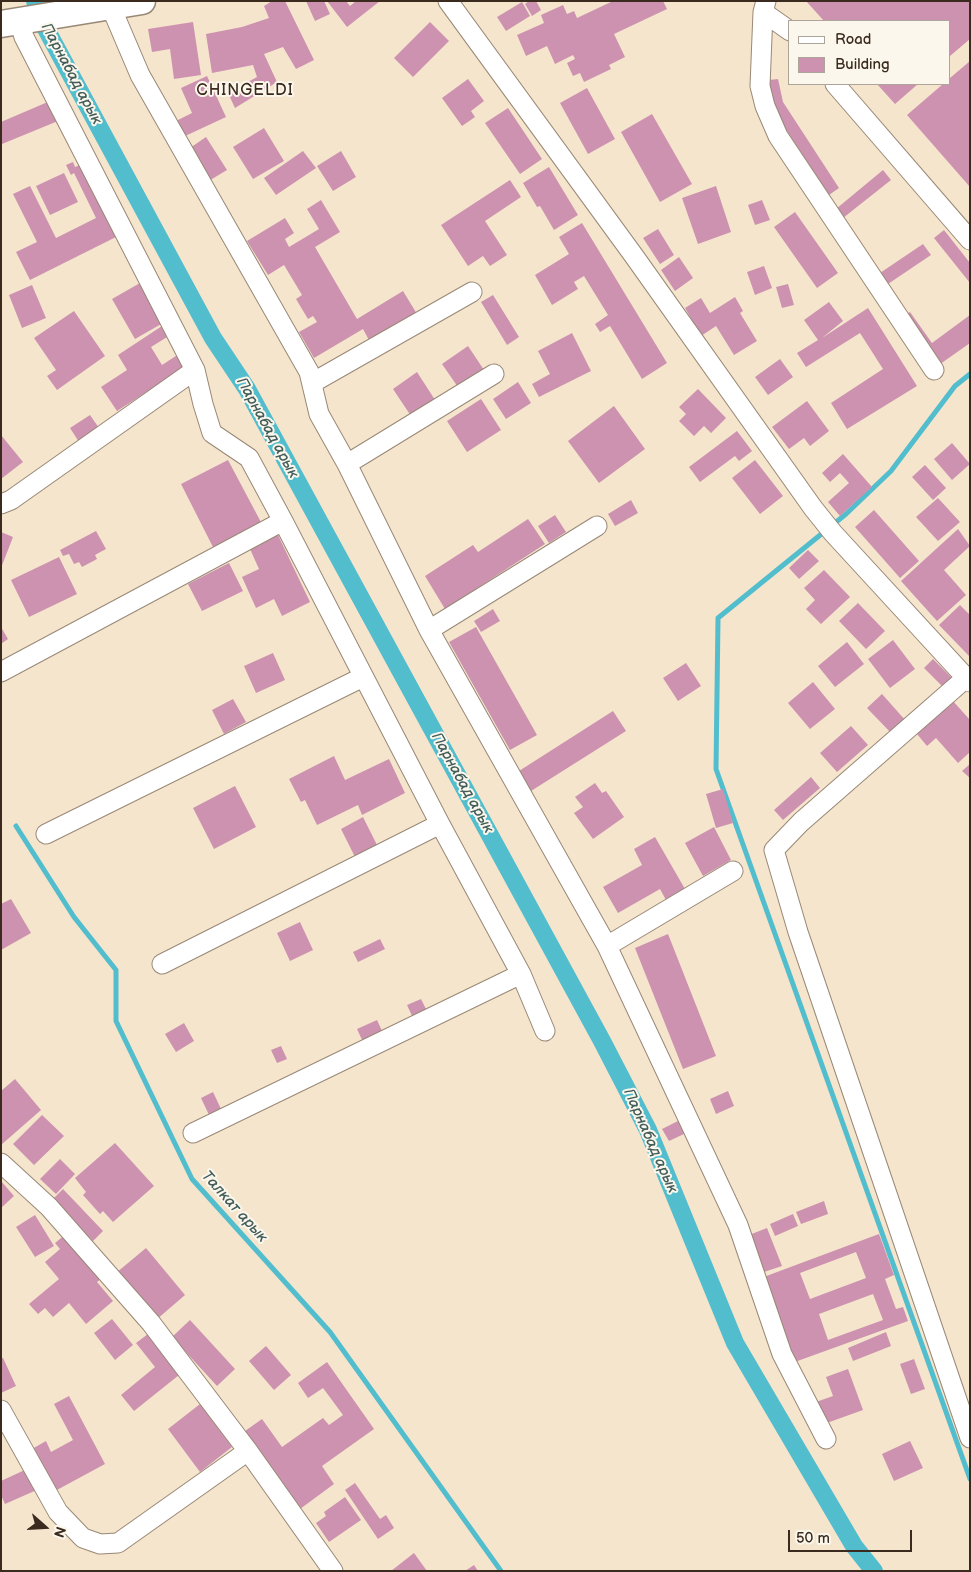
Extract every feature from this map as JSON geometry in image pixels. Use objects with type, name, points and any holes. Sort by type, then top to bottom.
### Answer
[{"type":"main road","points":[[10,22],[142,1]]},
{"type":"street","points":[[448,1],[833,533],[968,680],[801,822],[774,850],[798,932],[970,1438]]},
{"type":"street","points":[[111,7],[140,75],[309,372],[319,414],[347,464],[429,630],[607,946],[738,1224],[782,1354],[826,1439]]},
{"type":"street","points":[[764,7],[788,29]]},
{"type":"street","points":[[764,7],[760,86],[765,106],[778,136],[934,370]]},
{"type":"street","points":[[10,22],[24,37],[195,370],[212,433],[249,458],[440,824],[521,974],[545,1031]]},
{"type":"street","points":[[836,85],[970,240]]},
{"type":"street","points":[[312,384],[472,292]]},
{"type":"street","points":[[1,504],[12,500],[195,370]]},
{"type":"street","points":[[347,464],[494,374]]},
{"type":"street","points":[[1,672],[283,521]]},
{"type":"street","points":[[429,630],[597,526]]},
{"type":"street","points":[[46,834],[363,677]]},
{"type":"street","points":[[162,964],[440,824]]},
{"type":"street","points":[[607,946],[733,870]]},
{"type":"street","points":[[193,1133],[521,974]]},
{"type":"street","points":[[1,1163],[48,1206],[151,1324],[248,1452],[333,1571]]},
{"type":"street","points":[[1,1410],[58,1512],[83,1538],[100,1544],[118,1542],[248,1452]]},
{"type":"building","points":[[272,1],[285,1],[314,60],[296,69],[283,47],[264,54],[277,82],[235,108],[228,93],[257,77],[253,65],[212,73],[206,34],[242,27],[269,18],[264,6]]},
{"type":"building","points":[[306,1],[324,1],[330,14],[315,21]]},
{"type":"building","points":[[327,1],[346,1],[350,6],[356,1],[380,1],[347,27]]},
{"type":"building","points":[[529,1],[536,1],[541,10],[532,16],[525,4]]},
{"type":"building","points":[[613,1],[663,1],[667,9],[614,34],[625,57],[609,65],[611,69],[584,82],[580,73],[573,76],[567,63],[575,59],[573,55],[555,64],[547,46],[526,56],[517,35],[544,23],[541,15],[563,5],[567,14],[574,11],[577,18]]},
{"type":"building","points":[[806,1],[970,1],[970,39],[951,55],[951,20],[823,20]]},
{"type":"building","points":[[522,2],[530,16],[506,31],[497,17]]},
{"type":"building","points":[[193,22],[201,75],[174,79],[170,49],[152,52],[148,29]]},
{"type":"building","points":[[430,22],[449,41],[413,77],[394,58]]},
{"type":"building","points":[[970,61],[970,187],[907,115],[942,85],[951,85],[951,77]]},
{"type":"building","points":[[207,76],[226,117],[183,137],[176,121],[192,113],[181,88]]},
{"type":"building","points":[[468,79],[484,101],[471,111],[475,117],[462,126],[442,98]]},
{"type":"building","points":[[778,79],[783,102],[839,188],[829,195],[774,111],[769,80]]},
{"type":"building","points":[[878,85],[917,85],[895,104]]},
{"type":"building","points":[[587,88],[615,139],[588,154],[560,103]]},
{"type":"building","points":[[50,101],[58,121],[2,144],[1,122]]},
{"type":"building","points":[[508,108],[542,159],[520,174],[485,123]]},
{"type":"building","points":[[652,114],[692,184],[660,202],[621,132]]},
{"type":"building","points":[[264,128],[284,161],[253,179],[233,147]]},
{"type":"building","points":[[206,137],[227,170],[207,182],[187,150]]},
{"type":"building","points":[[303,151],[316,168],[276,195],[264,178]]},
{"type":"building","points":[[341,151],[356,177],[333,191],[317,166]]},
{"type":"building","points":[[73,162],[75,167],[85,163],[120,235],[30,280],[16,252],[37,242],[13,194],[30,186],[56,238],[96,218],[74,173],[71,175],[66,165]]},
{"type":"building","points":[[549,167],[578,215],[554,230],[540,206],[537,207],[523,183]]},
{"type":"building","points":[[883,170],[891,180],[843,218],[836,209]]},
{"type":"building","points":[[64,173],[78,202],[50,215],[36,186]]},
{"type":"building","points":[[510,180],[521,197],[485,221],[507,255],[490,266],[483,256],[468,266],[441,225]]},
{"type":"building","points":[[716,186],[731,232],[698,244],[682,198]]},
{"type":"building","points":[[321,200],[340,232],[315,247],[357,319],[403,291],[417,314],[370,342],[363,329],[314,358],[299,332],[317,322],[313,316],[308,319],[296,299],[302,295],[284,265],[268,275],[247,241],[285,218],[294,233],[285,239],[289,247],[319,229],[307,209]]},
{"type":"building","points":[[762,200],[770,220],[755,225],[748,205]]},
{"type":"building","points":[[795,212],[838,273],[817,288],[774,227]]},
{"type":"building","points":[[582,223],[667,363],[642,379],[610,326],[600,332],[595,324],[608,315],[584,276],[574,282],[578,289],[552,305],[535,275],[569,254],[559,237]]},
{"type":"building","points":[[658,229],[674,255],[660,264],[643,238]]},
{"type":"building","points":[[944,230],[970,263],[970,283],[934,238]]},
{"type":"building","points":[[923,244],[931,255],[882,288],[874,277]]},
{"type":"building","points":[[679,257],[693,278],[675,291],[661,270]]},
{"type":"building","points":[[764,266],[772,288],[755,295],[747,272]]},
{"type":"building","points":[[140,283],[163,323],[135,339],[112,299]]},
{"type":"building","points":[[788,284],[794,305],[782,308],[776,287]]},
{"type":"building","points":[[32,285],[46,318],[22,328],[9,295]]},
{"type":"building","points":[[493,295],[519,337],[507,345],[481,302]]},
{"type":"building","points":[[735,297],[743,311],[740,313],[757,341],[734,355],[716,326],[701,336],[685,308],[701,298],[710,313]]},
{"type":"building","points":[[829,302],[843,321],[822,338],[868,308],[917,386],[847,429],[831,403],[883,369],[860,333],[806,367],[797,353],[818,340],[804,320]]},
{"type":"building","points":[[74,311],[105,356],[57,390],[47,376],[56,370],[34,338]]},
{"type":"building","points":[[910,312],[932,343],[970,315],[970,343],[936,367],[900,319]]},
{"type":"building","points":[[165,324],[172,334],[151,347],[162,365],[182,352],[190,364],[117,411],[101,387],[127,370],[118,355]]},
{"type":"building","points":[[572,333],[591,371],[539,397],[532,384],[550,374],[538,351]]},
{"type":"building","points":[[468,346],[486,373],[460,390],[442,364]]},
{"type":"building","points":[[780,359],[793,377],[768,395],[755,377]]},
{"type":"building","points":[[417,372],[437,403],[413,419],[393,389]]},
{"type":"building","points":[[518,382],[531,403],[506,419],[493,399]]},
{"type":"building","points":[[698,389],[726,418],[711,433],[704,426],[694,436],[679,421],[686,414],[679,407]]},
{"type":"building","points":[[481,399],[501,430],[467,452],[447,421]]},
{"type":"building","points":[[807,401],[829,431],[810,446],[804,438],[789,449],[772,427]]},
{"type":"building","points":[[614,406],[645,449],[599,483],[568,441]]},
{"type":"building","points":[[90,415],[99,428],[79,442],[70,428]]},
{"type":"building","points":[[737,431],[752,451],[739,461],[735,456],[700,482],[689,467]]},
{"type":"building","points":[[1,435],[23,462],[1,479]]},
{"type":"building","points":[[952,443],[970,464],[952,480],[934,459]]},
{"type":"building","points":[[843,454],[872,487],[840,516],[828,502],[849,483],[840,473],[830,482],[822,473]]},
{"type":"building","points":[[228,460],[263,526],[215,551],[181,484]]},
{"type":"building","points":[[755,460],[783,496],[760,514],[732,478]]},
{"type":"building","points":[[925,465],[946,488],[933,500],[912,477]]},
{"type":"building","points":[[938,498],[960,522],[938,541],[916,517]]},
{"type":"building","points":[[631,500],[638,513],[615,526],[608,514]]},
{"type":"building","points":[[874,510],[919,561],[900,578],[855,527]]},
{"type":"building","points":[[555,515],[566,532],[549,543],[538,526]]},
{"type":"building","points":[[528,519],[545,544],[445,609],[425,576],[473,545],[478,552]]},
{"type":"building","points":[[958,529],[970,546],[944,570],[966,595],[937,621],[901,581]]},
{"type":"building","points":[[96,531],[106,549],[95,555],[97,559],[82,567],[79,562],[74,564],[69,554],[63,556],[60,550]]},
{"type":"building","points":[[1,532],[13,537],[1,568]]},
{"type":"building","points":[[278,535],[310,602],[282,616],[274,599],[256,608],[242,577],[259,569],[250,549]]},
{"type":"building","points":[[808,550],[819,561],[799,579],[789,568]]},
{"type":"building","points":[[59,557],[77,594],[29,617],[11,580]]},
{"type":"building","points":[[229,563],[243,591],[202,611],[188,584]]},
{"type":"building","points":[[824,570],[850,597],[821,624],[806,609],[815,600],[804,588]]},
{"type":"building","points":[[858,603],[885,631],[866,649],[839,621]]},
{"type":"building","points":[[960,605],[970,615],[970,657],[939,625]]},
{"type":"building","points":[[493,609],[500,621],[481,632],[474,621]]},
{"type":"building","points":[[1,627],[8,639],[1,644]]},
{"type":"building","points":[[476,627],[537,735],[510,750],[449,642]]},
{"type":"building","points":[[893,640],[915,669],[890,688],[868,659]]},
{"type":"building","points":[[847,642],[864,664],[835,687],[818,666]]},
{"type":"building","points":[[273,653],[285,680],[256,693],[244,666]]},
{"type":"building","points":[[933,659],[955,681],[946,690],[924,668]]},
{"type":"building","points":[[686,663],[701,686],[678,701],[663,678]]},
{"type":"building","points":[[813,682],[835,709],[810,729],[788,703]]},
{"type":"building","points":[[882,694],[906,721],[892,734],[867,708]]},
{"type":"building","points":[[233,699],[246,722],[224,734],[212,710]]},
{"type":"building","points":[[953,701],[970,720],[970,752],[958,763],[936,738],[927,746],[917,734]]},
{"type":"building","points":[[613,711],[626,731],[531,791],[519,771]]},
{"type":"building","points":[[851,726],[868,745],[837,772],[820,753]]},
{"type":"building","points":[[334,756],[345,780],[389,759],[405,793],[362,815],[358,805],[317,825],[305,800],[301,802],[289,779]]},
{"type":"building","points":[[970,764],[970,778],[962,771]]},
{"type":"building","points":[[811,777],[820,788],[783,820],[774,810]]},
{"type":"building","points":[[595,783],[602,793],[606,791],[624,817],[593,839],[574,813],[583,807],[575,797]]},
{"type":"building","points":[[235,786],[256,827],[214,849],[193,808]]},
{"type":"building","points":[[723,789],[733,823],[716,828],[706,794]]},
{"type":"building","points":[[363,817],[377,845],[355,857],[341,829]]},
{"type":"building","points":[[714,827],[731,860],[703,876],[685,843]]},
{"type":"building","points":[[655,837],[685,889],[666,900],[660,889],[618,913],[603,887],[642,865],[634,849]]},
{"type":"building","points":[[11,899],[31,933],[1,950],[1,904]]},
{"type":"building","points":[[300,922],[313,950],[290,961],[277,933]]},
{"type":"building","points":[[668,934],[716,1056],[683,1069],[635,948]]},
{"type":"building","points":[[380,939],[385,949],[358,962],[353,952]]},
{"type":"building","points":[[421,999],[427,1011],[413,1018],[407,1005]]},
{"type":"building","points":[[377,1020],[383,1033],[363,1042],[357,1029]]},
{"type":"building","points":[[184,1023],[194,1041],[176,1052],[165,1034]]},
{"type":"building","points":[[281,1046],[287,1059],[277,1063],[271,1050]]},
{"type":"building","points":[[15,1079],[41,1110],[1,1145],[1,1091]]},
{"type":"building","points":[[728,1091],[734,1106],[716,1114],[710,1099]]},
{"type":"building","points":[[213,1092],[222,1111],[210,1117],[201,1098]]},
{"type":"building","points":[[42,1115],[64,1136],[34,1165],[13,1144]]},
{"type":"building","points":[[678,1121],[684,1134],[669,1141],[662,1129]]},
{"type":"building","points":[[115,1143],[154,1186],[113,1222],[103,1211],[100,1214],[83,1195],[86,1192],[75,1178]]},
{"type":"building","points":[[60,1159],[75,1174],[56,1194],[40,1179]]},
{"type":"building","points":[[1,1181],[14,1196],[1,1208]]},
{"type":"building","points":[[63,1189],[103,1231],[93,1241],[53,1199]]},
{"type":"building","points":[[824,1201],[828,1214],[801,1224],[796,1212]]},
{"type":"building","points":[[793,1214],[798,1226],[775,1236],[770,1224]]},
{"type":"building","points":[[35,1215],[54,1246],[35,1257],[16,1227]]},
{"type":"building","points":[[767,1228],[782,1266],[758,1274],[744,1237]]},
{"type":"building","points":[[66,1234],[102,1278],[97,1282],[113,1301],[86,1324],[69,1303],[53,1317],[45,1308],[38,1314],[29,1304],[59,1279],[45,1262],[60,1249],[55,1243]]},
{"type":"building","points":[[879,1234],[894,1275],[885,1279],[896,1309],[903,1307],[908,1321],[792,1363],[761,1278]],"holes":[[[856,1252],[866,1278],[810,1299],[800,1273]],[[873,1294],[883,1320],[828,1340],[819,1314]]]},
{"type":"building","points":[[146,1248],[185,1295],[156,1320],[116,1273]]},
{"type":"building","points":[[112,1319],[133,1345],[115,1360],[94,1333]]},
{"type":"building","points":[[190,1320],[235,1369],[217,1386],[172,1337]]},
{"type":"building","points":[[152,1331],[184,1371],[134,1411],[121,1395],[155,1367],[136,1343]]},
{"type":"building","points":[[886,1332],[891,1346],[853,1361],[848,1348]]},
{"type":"building","points":[[266,1346],[291,1375],[274,1390],[249,1361]]},
{"type":"building","points":[[1,1358],[3,1358],[16,1386],[1,1393]]},
{"type":"building","points":[[914,1359],[925,1389],[911,1394],[900,1364]]},
{"type":"building","points":[[327,1362],[374,1429],[322,1466],[334,1484],[300,1509],[245,1431],[262,1419],[282,1447],[323,1418],[329,1425],[343,1415],[323,1388],[308,1398],[298,1383]]},
{"type":"building","points":[[848,1369],[863,1410],[824,1424],[816,1402],[833,1396],[826,1377]]},
{"type":"building","points":[[69,1396],[105,1464],[55,1491],[32,1449],[46,1441],[51,1452],[73,1440],[54,1404]]},
{"type":"building","points":[[200,1404],[232,1447],[200,1472],[168,1429]]},
{"type":"building","points":[[910,1441],[923,1468],[894,1481],[882,1454]]},
{"type":"building","points":[[29,1468],[39,1489],[5,1504],[1,1495],[1,1481]]},
{"type":"building","points":[[355,1483],[380,1519],[386,1515],[394,1528],[378,1539],[345,1490]]},
{"type":"building","points":[[345,1497],[361,1520],[329,1542],[316,1523],[326,1516],[324,1512]]},
{"type":"building","points":[[414,1553],[427,1571],[391,1571]]},
{"type":"building","points":[[474,1565],[478,1571],[465,1571]]},
{"type":"waterway","name":"Парнабад арык","points":[[35,1],[45,27],[213,338],[247,389],[602,1041],[648,1130],[735,1343],[854,1546],[874,1571]]},
{"type":"waterway","points":[[970,374],[955,386],[891,471],[846,514],[718,618],[716,769],[970,1479]]},
{"type":"waterway","name":"Талкат арык","points":[[16,826],[74,917],[116,970],[116,1021],[192,1179],[330,1332],[501,1571]]},
{"type":"district","name":"CHINGELDI","points":[[245,91]]}]
